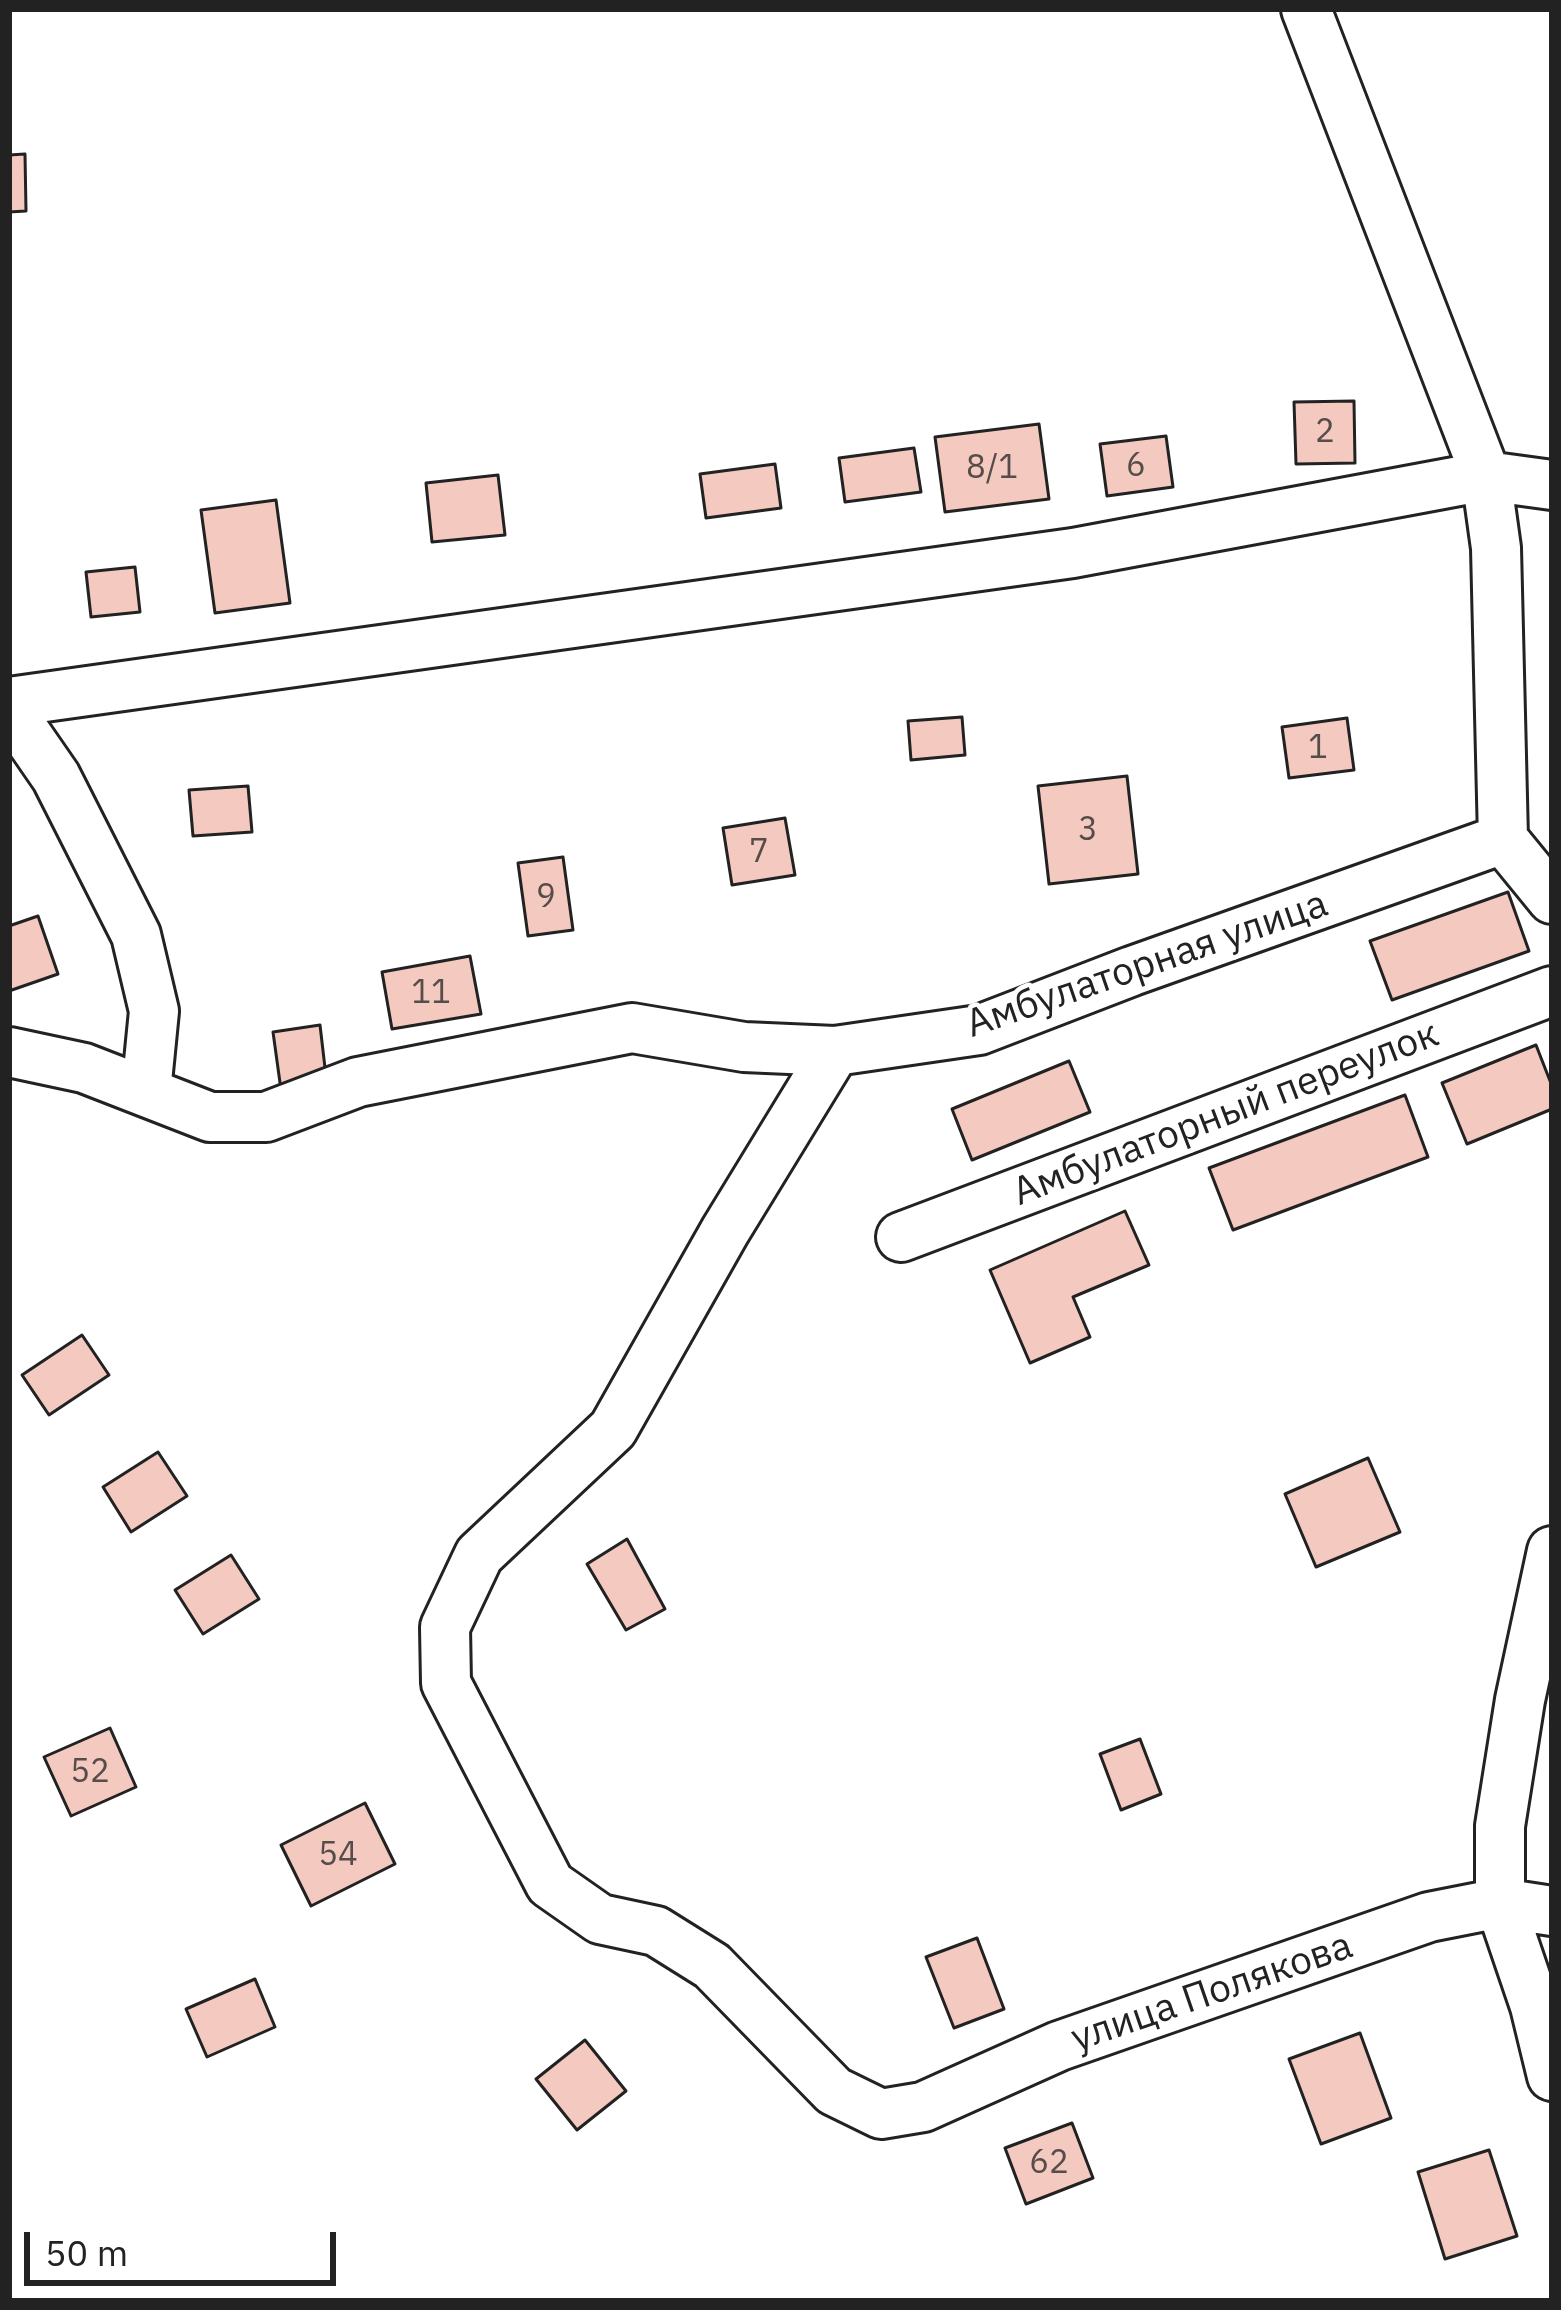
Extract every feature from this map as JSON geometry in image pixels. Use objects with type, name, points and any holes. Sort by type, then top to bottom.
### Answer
[{"type":"street","points":[[1306,9],[1486,476],[1496,548],[1503,839],[1552,899]]},
{"type":"street","points":[[9,702],[1073,553],[1486,476],[1552,485]]},
{"type":"street","points":[[9,724],[27,735],[56,777],[136,935],[154,1011],[146,1092]]},
{"type":"street","name":"Амбулаторная улица","points":[[9,1052],[84,1068],[211,1117],[266,1117],[358,1082],[632,1028],[744,1047],[835,1051],[979,1030],[1503,839]]},
{"type":"street","name":"Амбулаторный переулок","points":[[901,1237],[1552,991]]},
{"type":"street","name":"улица Полякова","points":[[835,1051],[613,1429],[479,1555],[445,1627],[446,1683],[550,1884],[600,1919],[656,1931],[712,1966],[833,2091],[880,2114],[923,2107],[1058,2047],[1429,1917],[1500,1903],[1552,1911]]},
{"type":"street","points":[[1552,1551],[1520,1700],[1500,1826],[1500,1903],[1535,2006],[1552,2076]]},
{"type":"building","points":[[25,154],[26,211],[9,212],[9,155]]},
{"type":"building","points":[[1354,401],[1355,463],[1296,464],[1294,402]]},
{"type":"building","points":[[1039,424],[1049,499],[945,512],[935,437]]},
{"type":"building","points":[[1166,436],[1173,487],[1107,496],[1100,444]]},
{"type":"building","points":[[914,448],[921,492],[845,502],[839,458]]},
{"type":"building","points":[[775,464],[781,508],[706,518],[700,474]]},
{"type":"building","points":[[498,475],[505,535],[432,542],[426,483]]},
{"type":"building","points":[[276,500],[290,603],[215,613],[201,510]]},
{"type":"building","points":[[135,567],[140,612],[91,617],[86,572]]},
{"type":"building","points":[[962,717],[965,755],[911,760],[908,721]]},
{"type":"building","points":[[1347,718],[1354,770],[1289,778],[1282,727]]},
{"type":"building","points":[[1127,776],[1138,874],[1049,884],[1038,786]]},
{"type":"building","points":[[248,786],[252,832],[193,836],[189,790]]},
{"type":"building","points":[[785,818],[795,875],[732,885],[723,828]]},
{"type":"building","points":[[563,857],[573,930],[528,936],[518,863]]},
{"type":"building","points":[[1508,892],[1529,951],[1392,1000],[1370,941]]},
{"type":"building","points":[[38,916],[58,974],[9,991],[9,926]]},
{"type":"building","points":[[470,956],[481,1014],[392,1029],[382,972]]},
{"type":"building","points":[[320,1025],[327,1085],[281,1090],[273,1032]]},
{"type":"building","points":[[1536,1045],[1552,1086],[1552,1109],[1467,1144],[1442,1083]]},
{"type":"building","points":[[1069,1061],[1090,1112],[972,1160],[952,1109]]},
{"type":"building","points":[[1405,1095],[1428,1157],[1233,1230],[1209,1168]]},
{"type":"building","points":[[1125,1211],[1149,1265],[1073,1297],[1090,1337],[1030,1363],[990,1270]]},
{"type":"building","points":[[82,1335],[109,1375],[49,1415],[22,1375]]},
{"type":"building","points":[[158,1452],[187,1496],[131,1532],[103,1487]]},
{"type":"building","points":[[1368,1458],[1400,1532],[1316,1567],[1285,1494]]},
{"type":"building","points":[[627,1539],[665,1609],[626,1630],[587,1564]]},
{"type":"building","points":[[231,1555],[259,1599],[203,1634],[175,1590]]},
{"type":"building","points":[[110,1728],[136,1787],[71,1816],[44,1757]]},
{"type":"building","points":[[1140,1739],[1161,1794],[1121,1810],[1100,1754]]},
{"type":"building","points":[[365,1803],[395,1864],[311,1906],[281,1845]]},
{"type":"building","points":[[977,1938],[1004,2009],[954,2028],[926,1957]]},
{"type":"building","points":[[255,1979],[275,2027],[207,2057],[186,2009]]},
{"type":"building","points":[[1360,2033],[1391,2118],[1321,2144],[1289,2059]]},
{"type":"building","points":[[585,2040],[626,2091],[577,2130],[536,2079]]},
{"type":"building","points":[[1072,2123],[1093,2178],[1026,2204],[1005,2148]]},
{"type":"building","points":[[1489,2150],[1517,2236],[1445,2259],[1418,2172]]}]
